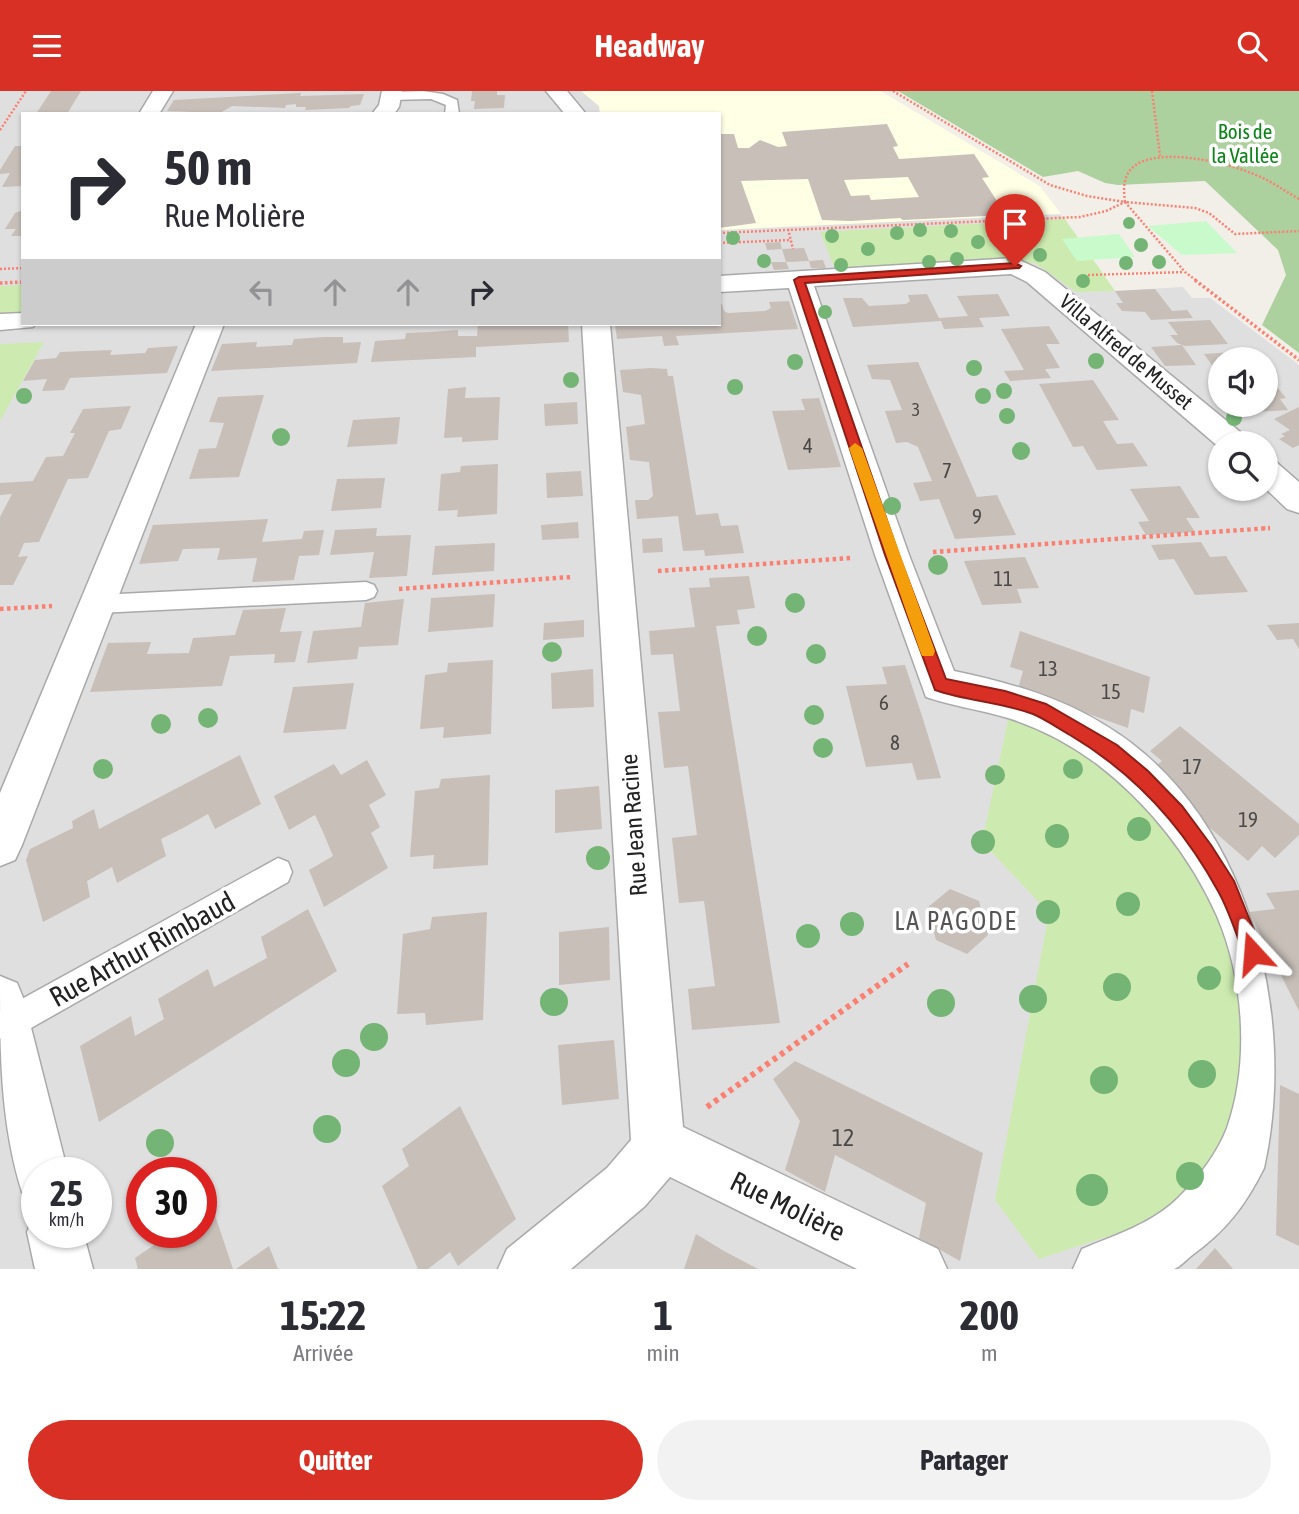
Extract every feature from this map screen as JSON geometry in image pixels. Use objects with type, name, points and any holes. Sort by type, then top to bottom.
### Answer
[{"type":"street","points":[[150,112],[163,91]]},
{"type":"street","points":[[556,91],[574,112]]},
{"type":"street","name":"Villa Alfred de Musset","points":[[799,280],[1015,266],[1035,277],[1220,431]]},
{"type":"street","points":[[721,284],[799,280],[892,555],[940,685],[1005,698],[1041,709],[1111,751],[1142,777],[1175,812],[1227,887],[1246,930],[1260,976],[1268,1026],[1267,1062],[1260,1109],[1241,1161],[1225,1189],[1197,1220],[1162,1245],[1119,1265],[1102,1269]]},
{"type":"street","points":[[0,322],[21,321]]},
{"type":"street","points":[[0,845],[209,326]]},
{"type":"street","name":"Rue Jean Racine","points":[[596,326],[657,1143]]},
{"type":"street","points":[[1278,482],[1299,501]]},
{"type":"street","name":"Rue Arthur Rimbaud","points":[[3,1012],[37,1157]]},
{"type":"street","points":[[527,1269],[626,1187],[649,1163],[657,1143]]},
{"type":"street","name":"Rue Molière","points":[[657,1143],[918,1269]]},
{"type":"street","points":[[59,1248],[64,1269]]},
{"type":"lane","points":[[388,100],[434,95],[445,97],[452,103],[452,112]]},
{"type":"lane","points":[[99,604],[366,591]]},
{"type":"lane","name":"Rue Arthur Rimbaud","points":[[3,1012],[278,872]]},
{"type":"path","points":[[0,130],[26,91]]},
{"type":"path","points":[[893,91],[1050,185],[1087,197],[1195,208],[1209,213],[1235,234],[1299,230]]},
{"type":"path","points":[[1152,91],[1160,156]]},
{"type":"path","points":[[1299,199],[1251,172],[1199,160],[1160,156],[1129,169],[1124,182],[1125,202],[1185,272],[1299,360]]},
{"type":"path","points":[[721,233],[1080,216],[1106,211],[1125,202]]},
{"type":"path","points":[[721,243],[791,240]]},
{"type":"path","points":[[0,269],[21,268]]},
{"type":"path","points":[[1079,276],[1185,272]]},
{"type":"path","points":[[0,283],[21,282]]},
{"type":"path","points":[[366,591],[1272,527]]},
{"type":"path","points":[[657,1143],[908,964]]},
{"type":"shaded area","points":[[0,91],[881,91],[1040,186],[1115,291],[1183,287],[1192,298],[1210,298],[1275,347],[1208,347],[1208,417],[1278,417],[1278,349],[1299,365],[1299,1269],[0,1269]]},
{"type":"shaded area","points":[[581,91],[881,91],[1040,186],[1061,214],[721,230],[721,112],[600,112],[599,106]]},
{"type":"green space","name":"Bois de la Vallée","points":[[898,91],[1299,91],[1299,353],[1262,325],[1286,275],[1278,250],[1205,181],[1118,185],[1105,183],[1078,171],[1043,177]]},
{"type":"green space","points":[[1065,219],[1115,291],[1076,292],[1035,263],[836,271],[820,232]]},
{"type":"green space","points":[[1206,221],[1237,253],[1182,255],[1148,226]]},
{"type":"green space","points":[[1119,234],[1135,257],[1077,261],[1062,239]]},
{"type":"green space","points":[[21,285],[21,314],[0,315],[0,286]]},
{"type":"green space","points":[[44,342],[0,421],[0,344]]},
{"type":"green space","points":[[1009,716],[1046,725],[1138,792],[1215,898],[1244,990],[1241,1082],[1231,1116],[1216,1149],[1194,1183],[1165,1209],[1124,1231],[1039,1259],[995,1200],[1049,913],[982,842]]},
{"type":"building","points":[[51,91],[81,91],[68,112],[37,112]]},
{"type":"building","points":[[472,91],[497,91],[497,95],[505,95],[504,108],[474,109]]},
{"type":"building","points":[[301,93],[300,96],[364,94],[360,105],[349,108],[305,110],[306,107],[296,107],[296,104],[286,105],[285,108],[232,106],[222,112],[167,111],[174,100]]},
{"type":"building","points":[[887,124],[898,146],[893,147],[899,159],[974,154],[989,177],[982,178],[1006,215],[903,220],[822,220],[808,179],[741,181],[756,223],[721,228],[721,134],[734,134],[738,148],[749,148],[760,140],[778,147],[787,146],[782,132]],"holes":[[[908,177],[919,197],[871,200],[869,195],[851,196],[844,180]]]},
{"type":"building","points":[[15,146],[21,146],[21,186],[2,187],[10,173],[0,174]]},
{"type":"building","points":[[21,211],[21,236],[11,236],[16,229],[5,229],[15,213]]},
{"type":"building","points":[[780,242],[782,249],[767,250],[765,243]]},
{"type":"building","points":[[804,248],[809,261],[786,262],[782,249]]},
{"type":"building","points":[[823,260],[826,268],[811,268],[809,261]]},
{"type":"building","points":[[771,262],[786,262],[789,269],[774,270]]},
{"type":"building","points":[[1155,289],[1172,311],[1187,310],[1193,318],[1151,320],[1145,312],[1122,311],[1116,303],[1123,303],[1115,291]]},
{"type":"building","points":[[927,294],[939,318],[968,316],[957,296],[998,294],[1010,316],[979,318],[984,327],[944,329],[941,321],[853,327],[843,298],[862,298],[869,306],[906,304],[910,301],[908,295]]},
{"type":"building","points":[[789,301],[798,329],[676,336],[679,345],[664,346],[662,336],[617,339],[615,326],[721,326],[721,304],[728,313],[765,311],[771,308],[769,302]]},
{"type":"building","points":[[1210,320],[1228,344],[1185,346],[1177,343],[1170,335],[1178,335],[1168,322]]},
{"type":"building","points":[[478,326],[568,326],[569,342],[476,347],[476,357],[371,362],[375,341],[405,339],[406,333],[458,330],[458,336],[477,336]]},
{"type":"building","points":[[1049,326],[1060,344],[1046,344],[1060,368],[1045,369],[1051,378],[1010,381],[1004,371],[1024,370],[1001,329]]},
{"type":"building","points":[[343,337],[343,343],[361,342],[357,363],[211,371],[222,344],[257,342],[256,347],[292,345],[294,339]]},
{"type":"building","points":[[1182,345],[1196,365],[1165,366],[1151,347]]},
{"type":"building","points":[[178,346],[167,373],[70,378],[64,390],[42,391],[47,379],[23,381],[35,360],[56,358],[60,352],[112,350],[110,355],[145,353],[148,348]]},
{"type":"building","points":[[918,362],[977,497],[997,495],[1016,535],[955,539],[939,499],[920,501],[913,483],[932,481],[918,447],[907,442],[896,443],[885,411],[902,410],[890,380],[872,379],[867,365]]},
{"type":"building","points":[[667,369],[668,376],[673,376],[696,515],[718,513],[721,526],[738,525],[744,553],[705,556],[704,550],[683,551],[678,516],[637,519],[635,500],[648,500],[653,496],[651,478],[649,462],[630,460],[626,427],[645,424],[641,395],[623,392],[620,370]]},
{"type":"building","points":[[1093,380],[1119,420],[1103,421],[1117,444],[1133,443],[1148,466],[1097,470],[1083,446],[1073,447],[1039,384]]},
{"type":"building","points":[[466,387],[465,398],[500,397],[498,440],[462,442],[462,437],[444,438],[448,389]]},
{"type":"building","points":[[1278,388],[1286,398],[1280,399],[1288,410],[1278,411]]},
{"type":"building","points":[[264,395],[239,477],[189,479],[199,449],[216,448],[224,423],[209,422],[218,397]]},
{"type":"building","points":[[819,398],[841,467],[788,470],[772,411],[805,410],[801,399]]},
{"type":"building","points":[[577,402],[578,424],[545,426],[544,404]]},
{"type":"building","points":[[131,406],[121,429],[109,431],[88,478],[68,479],[39,542],[24,543],[18,557],[28,556],[13,585],[0,585],[0,517],[12,494],[0,495],[0,483],[33,481],[46,457],[63,456],[75,433],[70,433],[83,409]]},
{"type":"building","points":[[1299,407],[1299,445],[1293,448],[1279,439],[1285,436],[1281,434],[1290,430],[1274,419]]},
{"type":"building","points":[[400,417],[397,444],[347,447],[353,420]]},
{"type":"building","points":[[498,464],[497,514],[457,517],[458,510],[438,511],[441,474],[460,472],[461,466]]},
{"type":"building","points":[[581,471],[583,496],[547,498],[546,473]]},
{"type":"building","points":[[385,478],[381,508],[331,511],[337,479]]},
{"type":"building","points":[[1180,486],[1200,518],[1186,518],[1195,532],[1146,535],[1138,522],[1149,521],[1130,489]]},
{"type":"building","points":[[268,519],[262,542],[302,539],[304,531],[324,530],[319,555],[299,556],[294,580],[252,582],[257,558],[217,560],[220,548],[183,549],[178,561],[139,564],[153,525]]},
{"type":"building","points":[[578,522],[579,538],[542,540],[541,525]]},
{"type":"building","points":[[377,528],[376,536],[411,535],[407,576],[369,578],[374,552],[330,555],[335,530]]},
{"type":"building","points":[[662,538],[663,552],[643,553],[642,539]]},
{"type":"building","points":[[1201,542],[1210,557],[1226,556],[1248,592],[1195,595],[1174,559],[1159,560],[1151,545]]},
{"type":"building","points":[[495,543],[494,571],[432,575],[435,546]]},
{"type":"building","points":[[1025,557],[1039,588],[1017,589],[1022,603],[982,605],[964,561]]},
{"type":"building","points":[[749,576],[755,608],[737,610],[740,624],[716,626],[780,1023],[692,1030],[688,989],[715,986],[704,901],[679,903],[672,838],[697,835],[688,766],[664,768],[658,712],[680,711],[673,654],[651,655],[649,631],[695,627],[689,588],[710,587],[709,578]]},
{"type":"building","points":[[495,594],[493,627],[428,632],[431,598]]},
{"type":"building","points":[[404,599],[398,645],[359,647],[357,659],[307,663],[313,631],[361,627],[365,603]]},
{"type":"building","points":[[286,608],[280,632],[302,631],[295,662],[274,663],[275,654],[230,656],[222,686],[90,692],[108,643],[151,642],[147,654],[189,653],[193,638],[235,635],[243,610]]},
{"type":"building","points":[[584,620],[584,637],[543,640],[544,623]]},
{"type":"building","points":[[1299,623],[1299,649],[1293,639],[1277,640],[1267,625]]},
{"type":"building","points":[[1020,631],[1150,677],[1144,713],[1131,709],[1128,728],[1018,689],[1023,671],[1010,667]]},
{"type":"building","points":[[493,660],[491,734],[443,738],[444,727],[420,729],[425,675],[447,672],[448,663]]},
{"type":"building","points":[[905,665],[941,778],[917,780],[912,763],[866,767],[846,686],[887,684],[882,667]]},
{"type":"building","points":[[593,669],[594,707],[552,709],[551,673]]},
{"type":"building","points":[[354,683],[346,729],[283,733],[293,687]]},
{"type":"building","points":[[1180,726],[1299,824],[1299,835],[1275,858],[1262,846],[1248,861],[1147,773],[1162,761],[1150,751]]},
{"type":"building","points":[[240,755],[261,804],[215,829],[208,814],[161,839],[166,856],[117,883],[112,867],[87,881],[90,897],[43,922],[26,860],[30,849],[73,828],[72,821],[94,809],[99,829]]},
{"type":"building","points":[[367,760],[386,795],[369,805],[380,827],[371,833],[388,868],[324,907],[309,870],[333,856],[323,832],[315,815],[289,830],[274,796],[334,764],[341,775]]},
{"type":"building","points":[[490,775],[488,865],[433,869],[434,855],[410,857],[415,791],[439,788],[441,779]]},
{"type":"building","points":[[599,786],[602,829],[555,833],[555,790]]},
{"type":"building","points":[[950,889],[979,901],[988,935],[967,954],[936,940],[927,908]]},
{"type":"building","points":[[1299,890],[1299,1011],[1249,912],[1275,909],[1266,893]]},
{"type":"building","points":[[308,909],[337,971],[99,1122],[80,1046],[131,1016],[135,1036],[164,1019],[158,999],[208,969],[214,987],[267,958],[261,937]]},
{"type":"building","points":[[487,912],[483,1020],[426,1025],[425,1013],[397,1014],[403,934],[430,929],[432,917]]},
{"type":"building","points":[[609,927],[610,980],[559,985],[559,932]]},
{"type":"building","points":[[614,1040],[619,1099],[562,1105],[558,1045]]},
{"type":"building","points":[[795,1061],[983,1153],[960,1261],[919,1238],[926,1203],[835,1155],[825,1192],[785,1170],[800,1121],[773,1079]]},
{"type":"building","points":[[1280,1085],[1299,1094],[1299,1246],[1276,1235]]},
{"type":"building","points":[[460,1106],[516,1219],[458,1266],[450,1252],[428,1269],[418,1269],[382,1186],[409,1166],[402,1149]]},
{"type":"building","points":[[217,1221],[233,1269],[138,1269],[135,1258],[150,1248],[217,1248]]},
{"type":"building","points":[[696,1234],[724,1251],[758,1269],[684,1269]]},
{"type":"building","points":[[269,1246],[278,1269],[236,1269]]},
{"type":"building","points":[[1215,1248],[1233,1269],[1196,1269]]},
{"type":"slow traffic","points":[[855,448],[928,651]]},
{"type":"district","name":"LA PAGODE","points":[[956,921]]},
{"type":"route","points":[[1015,266],[799,280],[892,555],[940,685],[1005,698],[1041,709],[1111,751],[1142,777],[1175,812],[1205,851],[1227,887],[1253,953]]}]
